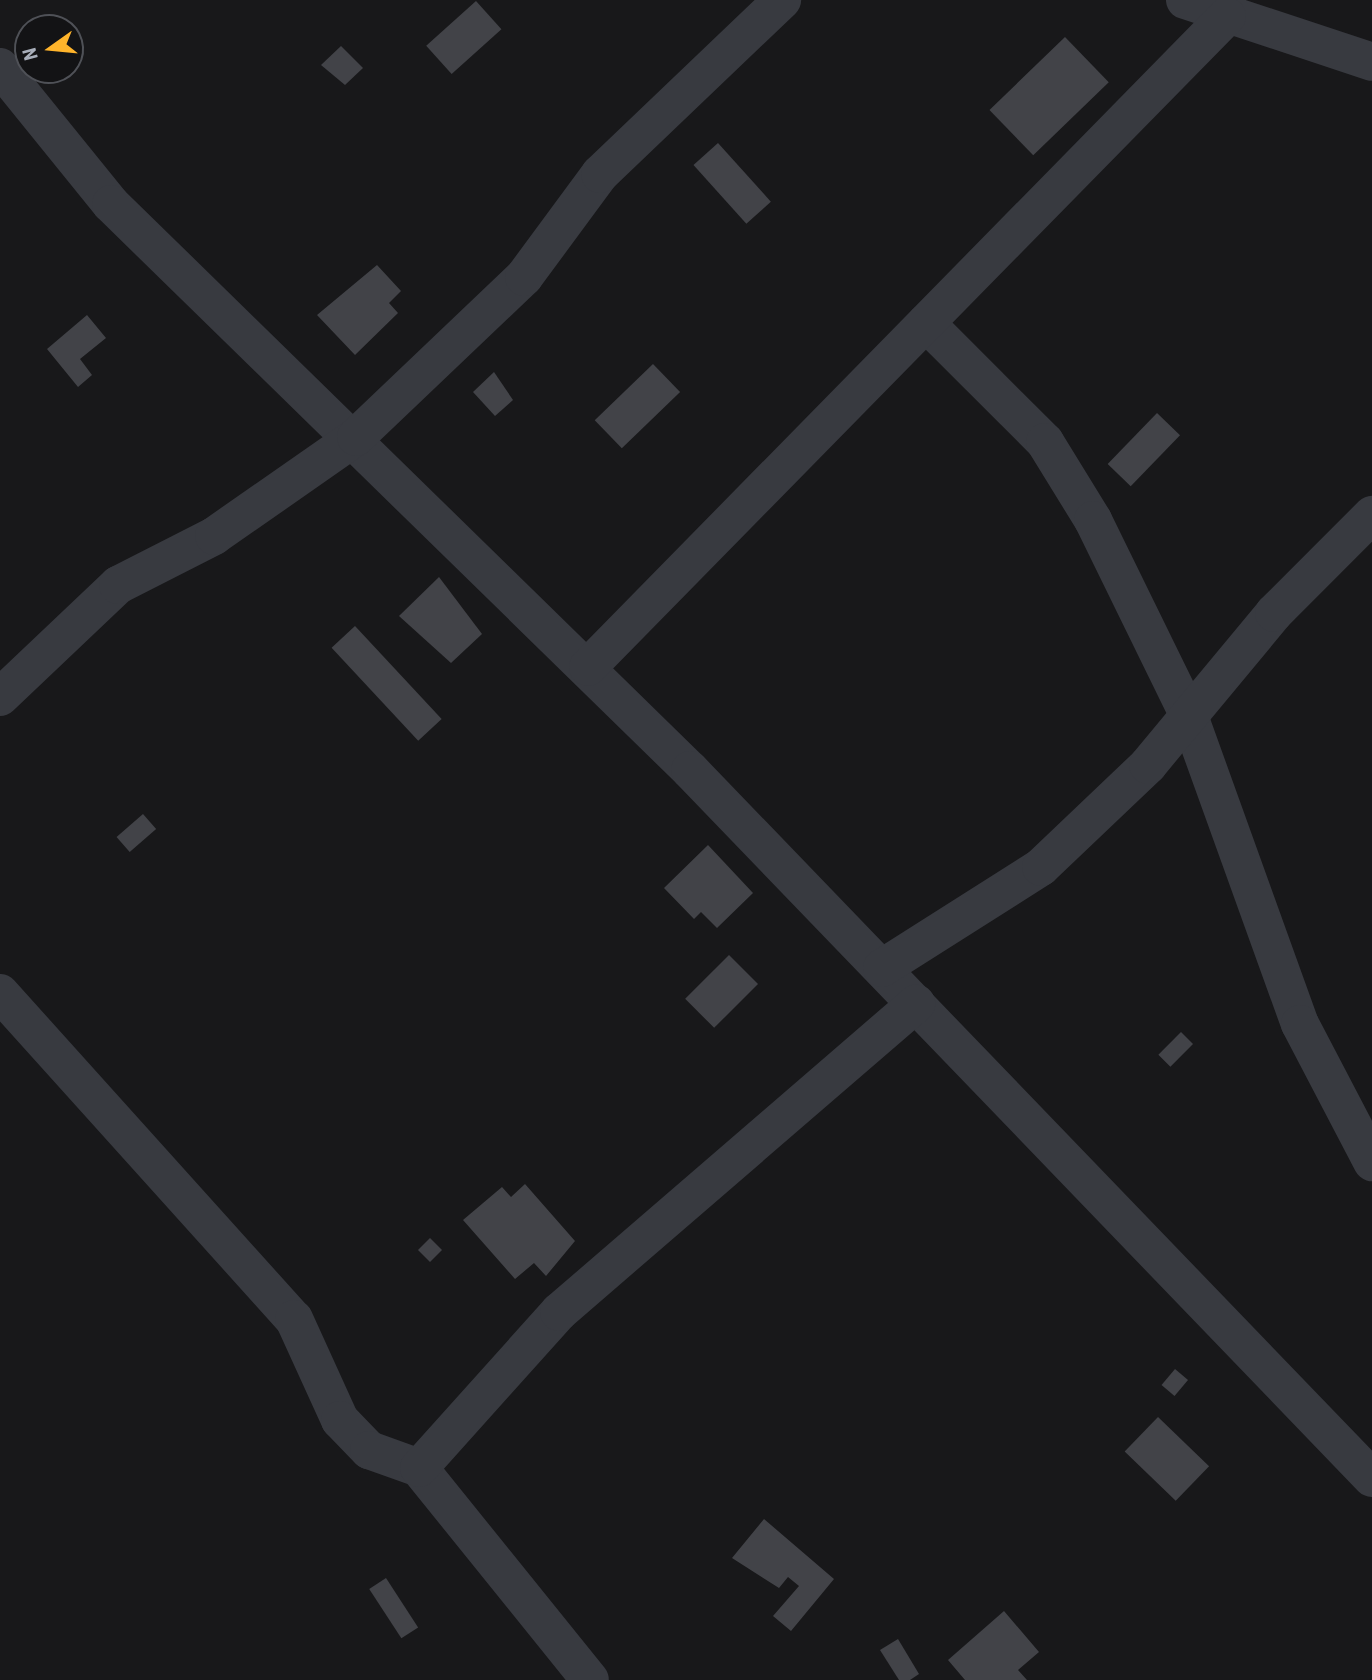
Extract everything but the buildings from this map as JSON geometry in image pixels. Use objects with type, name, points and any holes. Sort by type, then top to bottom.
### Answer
[{"type":"street","points":[[0,697],[118,585],[214,536],[356,437],[524,277],[600,174],[782,0]]},
{"type":"street","points":[[1185,0],[1372,62]]},
{"type":"street","points":[[588,667],[1227,16]]},
{"type":"street","points":[[0,67],[111,204],[356,437],[588,667],[882,968],[1372,1478]]},
{"type":"street","points":[[926,323],[1045,442],[1093,520],[1189,716],[1300,1024],[1372,1162]]},
{"type":"street","points":[[882,968],[1041,867],[1148,765],[1274,613],[1372,515]]},
{"type":"street","points":[[0,993],[294,1319],[340,1420],[369,1450],[419,1468],[590,1680]]},
{"type":"street","points":[[419,1468],[559,1312],[916,1004]]}]
